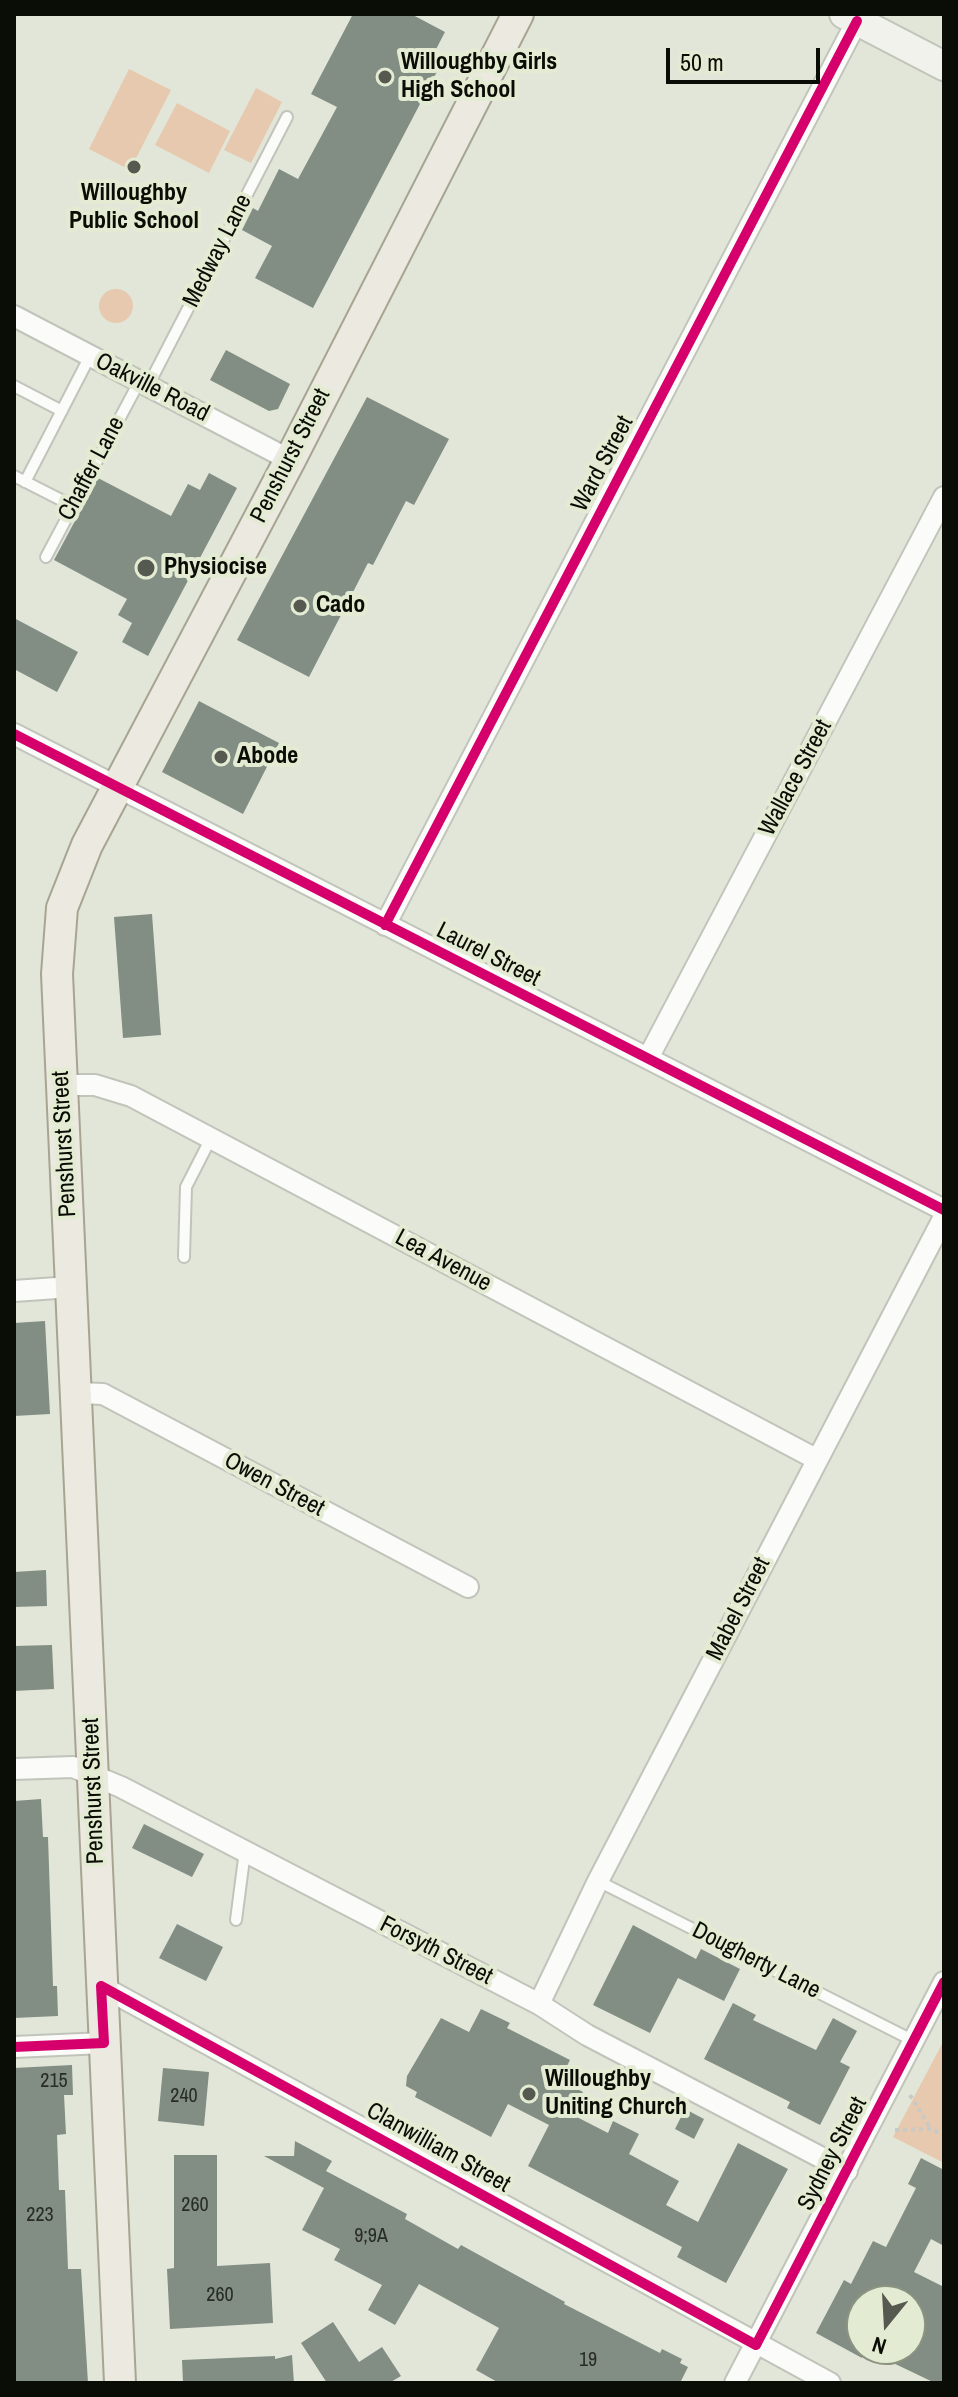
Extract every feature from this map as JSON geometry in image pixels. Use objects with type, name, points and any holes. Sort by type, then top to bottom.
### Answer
[{"type":"main road","name":"Penshurst Street","points":[[120,2383],[57,974],[62,908],[87,845],[290,460],[518,14]]},
{"type":"main road","points":[[850,18],[944,66]]},
{"type":"street","name":"Ward Street","points":[[385,925],[850,18]]},
{"type":"street","name":"Oakville Road","points":[[14,316],[290,460]]},
{"type":"street","name":"Wallace Street","points":[[648,1058],[944,497]]},
{"type":"street","name":"Laurel Street","points":[[14,734],[944,1210]]},
{"type":"street","name":"Lea Avenue","points":[[62,1085],[95,1085],[131,1096],[816,1459]]},
{"type":"street","name":"Mabel Street","points":[[539,2004],[598,1881],[944,1217]]},
{"type":"street","points":[[14,1291],[71,1287]]},
{"type":"street","name":"Owen Street","points":[[77,1393],[103,1394],[468,1587]]},
{"type":"street","name":"Forsyth Street","points":[[14,1769],[73,1767],[121,1787],[539,2004],[587,2035],[847,2171]]},
{"type":"street","name":"Sydney Street","points":[[735,2383],[944,1982]]},
{"type":"street","name":"Clanwilliam Street","points":[[101,1986],[830,2383]]},
{"type":"street","points":[[14,2047],[104,2043]]},
{"type":"lane","name":"Medway Lane","points":[[144,384],[287,117]]},
{"type":"lane","points":[[25,482],[90,356]]},
{"type":"lane","name":"Chaffer Lane","points":[[46,557],[71,505],[144,384]]},
{"type":"lane","points":[[14,386],[62,411]]},
{"type":"lane","points":[[14,476],[71,505]]},
{"type":"lane","points":[[184,1257],[186,1187],[211,1138]]},
{"type":"lane","points":[[236,1920],[245,1851]]},
{"type":"lane","name":"Dougherty Lane","points":[[598,1881],[914,2041]]},
{"type":"path","points":[[910,2095],[931,2129]]},
{"type":"path","points":[[895,2130],[931,2129],[944,2135]]},
{"type":"shaded area","points":[[129,69],[171,90],[130,170],[89,149]]},
{"type":"shaded area","points":[[256,88],[282,102],[251,163],[224,150]]},
{"type":"shaded area","points":[[177,103],[230,131],[209,173],[155,145]]},
{"type":"shaded area","points":[[116,289],[128,294],[133,306],[128,318],[116,323],[104,318],[99,306],[104,294]]},
{"type":"shaded area","points":[[944,2040],[944,2163],[893,2137]]},
{"type":"building","points":[[353,14],[411,14],[445,32],[432,57],[442,62],[313,308],[255,278],[272,246],[242,230],[253,208],[258,211],[279,169],[298,179],[337,107],[311,94]]},
{"type":"building","points":[[226,350],[290,384],[278,409],[269,411],[210,380]]},
{"type":"building","points":[[367,397],[449,439],[414,505],[406,501],[373,565],[368,563],[309,677],[237,640]]},
{"type":"building","points":[[209,473],[237,488],[148,656],[122,642],[132,623],[118,615],[127,599],[54,560],[98,478],[171,516],[188,484],[200,490]]},
{"type":"building","points":[[14,618],[78,652],[57,692],[14,669]]},
{"type":"building","name":"Abode","points":[[199,701],[279,743],[243,814],[162,772]]},
{"type":"building","points":[[152,914],[161,1035],[123,1038],[114,917]]},
{"type":"building","points":[[45,1321],[50,1414],[14,1416],[14,1323]]},
{"type":"building","points":[[46,1570],[47,1606],[14,1607],[14,1572]]},
{"type":"building","points":[[52,1645],[54,1689],[14,1691],[14,1646]]},
{"type":"building","points":[[41,1799],[43,1837],[48,1837],[53,1986],[57,1986],[58,2016],[14,2018],[14,1801]]},
{"type":"building","points":[[144,1824],[204,1854],[192,1877],[132,1848]]},
{"type":"building","points":[[177,1924],[223,1947],[206,1981],[159,1958]]},
{"type":"building","points":[[633,1925],[696,1959],[701,1949],[740,1969],[724,2001],[678,1978],[650,2033],[593,2005]]},
{"type":"building","points":[[733,2003],[756,2015],[753,2020],[816,2050],[833,2018],[857,2031],[840,2062],[850,2067],[820,2125],[787,2108],[790,2102],[704,2059]]},
{"type":"building","points":[[481,2009],[510,2023],[507,2028],[570,2060],[560,2080],[583,2092],[571,2114],[608,2133],[613,2121],[639,2134],[629,2154],[679,2181],[666,2205],[698,2222],[738,2143],[788,2169],[726,2283],[677,2257],[682,2247],[528,2166],[549,2125],[508,2104],[491,2137],[415,2097],[417,2092],[406,2086],[407,2076],[441,2018],[469,2032]]},
{"type":"building","points":[[72,2065],[73,2095],[64,2095],[66,2134],[57,2135],[59,2190],[65,2190],[68,2269],[81,2269],[88,2383],[14,2383],[14,2068]]},
{"type":"building","points":[[163,2068],[209,2072],[204,2126],[158,2121]]},
{"type":"building","points":[[685,2109],[704,2119],[694,2139],[675,2129]]},
{"type":"building","points":[[295,2141],[332,2161],[326,2171],[407,2214],[405,2219],[458,2249],[461,2245],[564,2304],[660,2353],[662,2349],[682,2359],[680,2363],[688,2367],[680,2383],[499,2383],[476,2370],[499,2328],[419,2284],[395,2325],[368,2310],[382,2285],[334,2260],[340,2249],[302,2230],[324,2188],[264,2156],[294,2156]]},
{"type":"building","points":[[174,2155],[217,2155],[217,2266],[270,2263],[273,2323],[170,2329],[167,2269],[174,2268]]},
{"type":"building","points":[[921,2158],[944,2170],[944,2246],[931,2239],[914,2272],[944,2287],[944,2383],[935,2383],[897,2365],[926,2365],[926,2285],[846,2285],[846,2349],[816,2333],[844,2280],[851,2284],[873,2241],[886,2247],[916,2188],[908,2184]]},
{"type":"building","points":[[333,2322],[359,2362],[382,2347],[401,2376],[389,2383],[327,2383],[301,2343]]},
{"type":"building","points":[[292,2355],[294,2383],[183,2383],[182,2360],[275,2356],[275,2359]]},
{"type":"cycle path","points":[[385,925],[857,21]]},
{"type":"cycle path","points":[[14,734],[944,1210]]},
{"type":"cycle path","points":[[101,1986],[756,2345],[944,1982]]},
{"type":"cycle path","points":[[14,2047],[104,2043],[101,1986]]},
{"type":"place","name":"Willoughby Girls High School","points":[[385,77]]},
{"type":"place","name":"Willoughby Public School","points":[[134,167]]},
{"type":"place","name":"Physiocise","points":[[146,568]]},
{"type":"place","name":"Cado","points":[[300,606]]},
{"type":"place","name":"Abode","points":[[221,757]]},
{"type":"place","name":"Willoughby Uniting Church","points":[[529,2094]]}]
